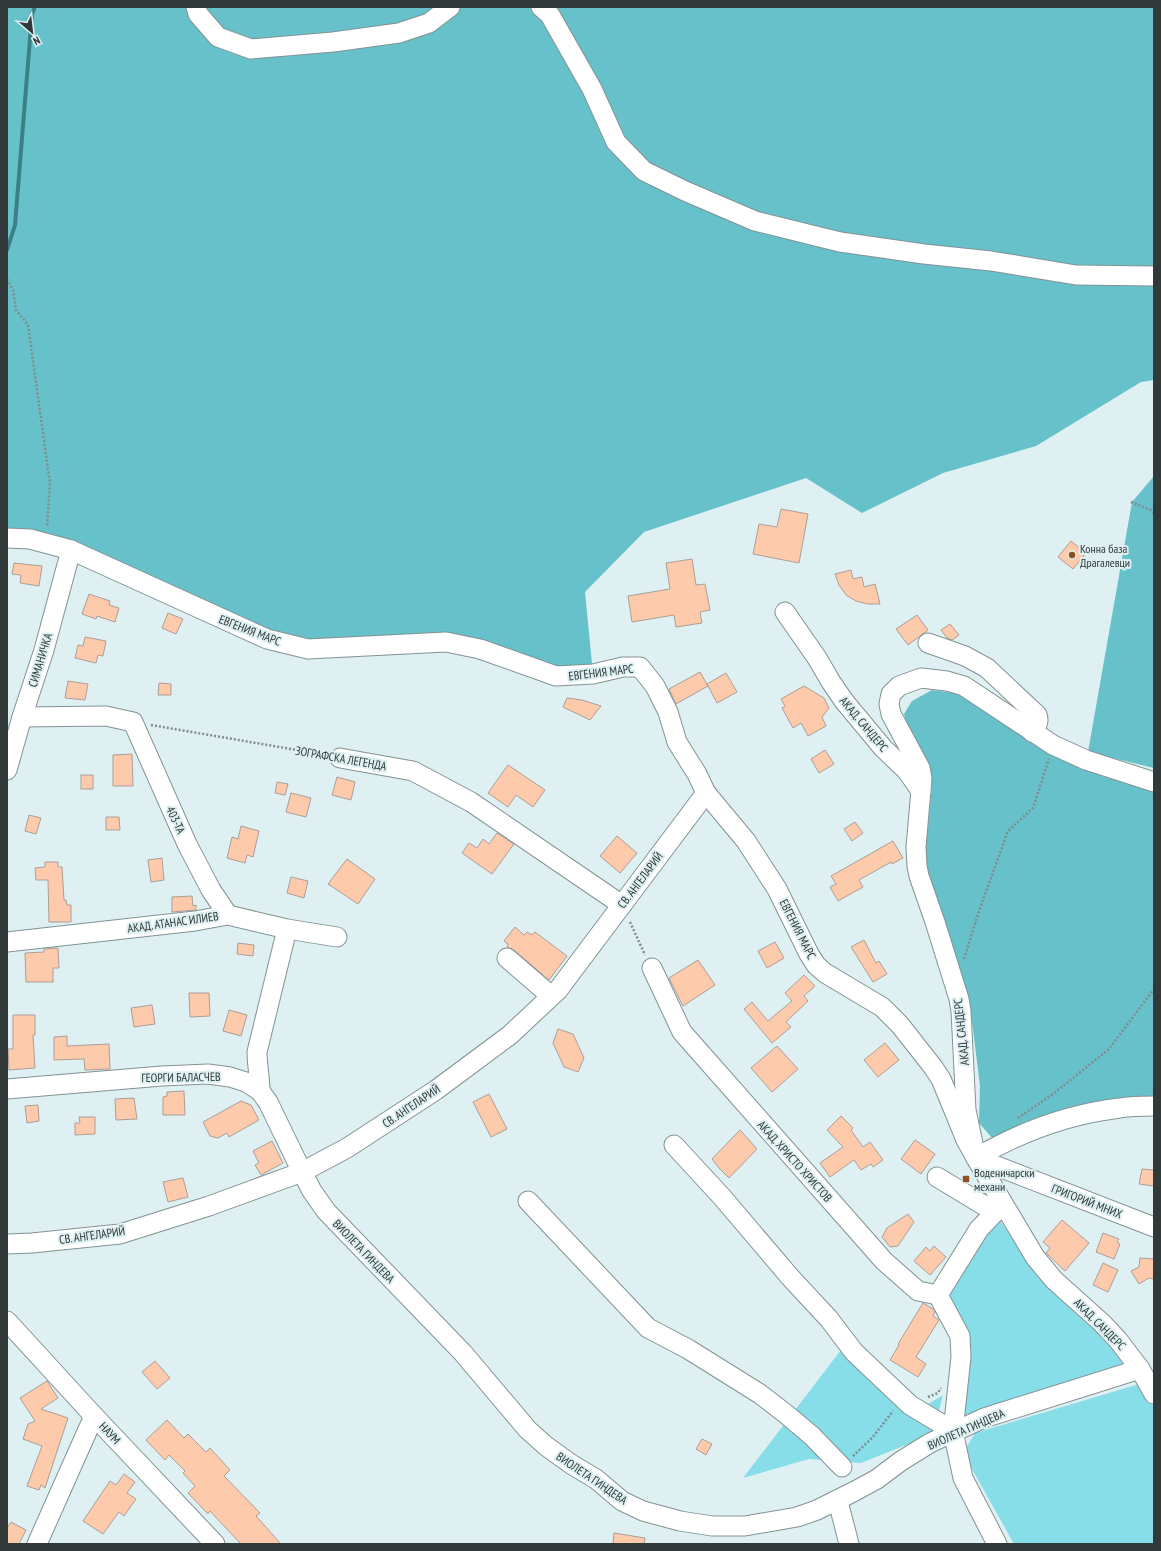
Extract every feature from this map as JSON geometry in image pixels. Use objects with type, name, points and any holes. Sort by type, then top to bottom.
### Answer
[{"type":"street","points":[[196,7],[198,14],[218,37],[251,49],[333,42],[398,33],[429,23],[450,7]]},
{"type":"street","points":[[541,7],[550,15],[592,89],[616,142],[644,171],[685,191],[755,221],[840,242],[924,254],[991,261],[1076,275],[1154,276]]},
{"type":"street","name":"ЕВГЕНИЯ МАРС","points":[[7,538],[30,539],[71,550],[267,639],[308,649],[446,642],[480,649],[556,676],[592,674],[623,667],[640,667],[655,686],[668,712],[677,742],[697,774],[706,793],[746,841],[778,889],[809,954],[825,973],[882,1007],[900,1026],[941,1079],[966,1140],[976,1158]]},
{"type":"street","name":"СИМАНИЧКА","points":[[7,770],[22,717],[44,650],[71,550]]},
{"type":"street","name":"АКАД. САНДЕРС","points":[[785,612],[817,658],[844,701],[883,748],[907,772],[921,791],[916,841],[916,866],[959,998],[966,1110],[976,1158],[999,1208],[1043,1268],[1054,1280],[1102,1323],[1130,1354],[1154,1394]]},
{"type":"street","points":[[928,643],[966,656],[987,668],[1039,718],[1032,732]]},
{"type":"street","points":[[921,791],[922,778],[920,768],[891,714],[889,704],[891,694],[899,686],[921,678],[947,681],[964,686],[1053,745],[1086,760],[1154,782]]},
{"type":"street","points":[[22,717],[106,716],[133,722]]},
{"type":"street","name":"403-ТА","points":[[133,722],[187,844],[211,890],[228,915]]},
{"type":"street","name":"ЗОГРАФСКА ЛЕГЕНДА","points":[[340,758],[413,771],[471,802],[622,905]]},
{"type":"street","name":"СВ. АНГЕЛАРИЙ","points":[[7,1244],[32,1243],[120,1234],[209,1206],[302,1172],[347,1148],[436,1090],[510,1035],[558,990],[706,793]]},
{"type":"street","name":"АКАД. АТАНАС ИЛИЕВ","points":[[7,942],[195,921],[228,915],[287,929],[337,937]]},
{"type":"street","points":[[260,1091],[260,1080],[257,1070],[257,1052],[287,929]]},
{"type":"street","points":[[507,958],[550,996]]},
{"type":"street","name":"АКАД. ХРИСТО ХРИСТОВ","points":[[652,968],[682,1032],[691,1043],[884,1261],[918,1291],[938,1295]]},
{"type":"street","name":"ГЕОРГИ БАЛАСЧЕВ","points":[[7,1089],[162,1076],[208,1074],[230,1077],[246,1082],[260,1091],[268,1102],[302,1172]]},
{"type":"street","points":[[976,1158],[1010,1139],[1064,1119],[1120,1108],[1154,1106]]},
{"type":"street","points":[[674,1145],[722,1197],[790,1277],[829,1319],[854,1352],[910,1405],[953,1431]]},
{"type":"street","name":"ГРИГОРИЙ МНИХ","points":[[976,1158],[1154,1227]]},
{"type":"street","name":"ВИОЛЕТА ГИНДЕВА","points":[[302,1172],[312,1191],[326,1211],[462,1353],[528,1430],[546,1446],[571,1464],[596,1479],[622,1501],[643,1510],[680,1521],[712,1526],[745,1526],[797,1517],[835,1501],[877,1479],[930,1443],[953,1431],[984,1418],[1140,1369]]},
{"type":"street","points":[[936,1177],[999,1208],[979,1229],[938,1295],[960,1336],[961,1357],[953,1431],[963,1478],[997,1544]]},
{"type":"street","points":[[528,1201],[648,1328],[688,1349],[760,1394],[812,1436],[842,1467]]},
{"type":"street","name":"НАУМ","points":[[7,1321],[215,1544]]},
{"type":"street","points":[[38,1544],[94,1416]]},
{"type":"street","points":[[835,1501],[840,1509],[849,1544]]},
{"type":"path","points":[[7,279],[13,290],[16,310],[28,325],[50,483],[45,543]]},
{"type":"path","points":[[1131,502],[1151,510],[1154,513]]},
{"type":"path","name":"ЗОГРАФСКА ЛЕГЕНДА","points":[[133,722],[340,758]]},
{"type":"path","points":[[962,964],[979,911],[1008,831],[1033,808],[1053,745]]},
{"type":"path","points":[[622,905],[652,968]]},
{"type":"path","points":[[1013,1121],[1053,1094],[1109,1049],[1154,989]]},
{"type":"shaded area","points":[[7,7],[1154,7],[1154,380],[1141,382],[1036,446],[943,473],[862,513],[806,478],[644,532],[585,592],[593,674],[480,649],[308,649],[180,600],[7,538]]},
{"type":"shaded area","points":[[1154,476],[1154,768],[1088,752],[1132,502]]},
{"type":"shaded area","points":[[932,690],[962,694],[1043,747],[1101,776],[1154,790],[1154,1096],[1140,1097],[993,1139],[979,1123],[980,1086],[970,1005],[924,869],[932,784],[923,760],[909,731],[904,714],[912,701]]},
{"type":"shaded area","points":[[998,1217],[1032,1269],[1111,1343],[1126,1369],[959,1420],[966,1363],[937,1298]]},
{"type":"shaded area","points":[[844,1346],[925,1406],[943,1395],[933,1434],[861,1463],[809,1459],[743,1478]]},
{"type":"shaded area","points":[[1139,1384],[1154,1406],[1154,1544],[1014,1544],[963,1453],[975,1433]]},
{"type":"building","points":[[781,509],[808,514],[799,563],[753,554],[759,524],[777,527]]},
{"type":"building","name":"Конна база Драгалевци","points":[[1071,541],[1086,553],[1073,569],[1058,557]]},
{"type":"building","points":[[692,559],[696,585],[705,584],[710,610],[700,612],[702,623],[676,627],[674,615],[632,622],[628,596],[670,589],[666,563]]},
{"type":"building","points":[[14,563],[42,566],[39,586],[20,583],[21,575],[12,574]]},
{"type":"building","points":[[851,570],[853,579],[862,577],[864,587],[875,584],[880,604],[868,604],[856,601],[846,595],[839,585],[835,574]]},
{"type":"building","points":[[89,594],[110,601],[109,605],[119,608],[115,622],[97,616],[96,619],[82,614]]},
{"type":"building","points":[[168,613],[183,619],[176,634],[162,628]]},
{"type":"building","points":[[917,615],[928,630],[908,645],[896,629]]},
{"type":"building","points":[[950,624],[959,635],[952,640],[947,638],[941,630]]},
{"type":"building","points":[[85,637],[106,641],[103,656],[98,655],[96,663],[75,658],[78,645],[83,646]]},
{"type":"building","points":[[700,672],[708,686],[676,704],[669,689]]},
{"type":"building","points":[[726,673],[737,692],[717,703],[707,684]]},
{"type":"building","points":[[68,681],[88,684],[85,700],[65,698]]},
{"type":"building","points":[[159,683],[171,684],[171,695],[158,695]]},
{"type":"building","points":[[804,686],[824,698],[829,708],[822,717],[826,726],[808,736],[801,723],[793,728],[782,708],[785,706],[781,699]]},
{"type":"building","points":[[567,698],[582,700],[601,706],[590,720],[563,707]]},
{"type":"building","points":[[825,750],[834,764],[819,773],[811,759]]},
{"type":"building","points":[[132,754],[133,786],[113,786],[113,755]]},
{"type":"building","points":[[508,765],[545,790],[533,807],[516,795],[508,807],[488,793]]},
{"type":"building","points":[[81,775],[93,775],[93,789],[81,789]]},
{"type":"building","points":[[337,777],[355,782],[351,800],[332,795]]},
{"type":"building","points":[[277,782],[288,784],[285,795],[275,793]]},
{"type":"building","points":[[291,793],[311,798],[306,817],[286,812]]},
{"type":"building","points":[[29,815],[41,818],[36,834],[25,831]]},
{"type":"building","points":[[106,817],[119,817],[120,830],[106,830]]},
{"type":"building","points":[[855,822],[863,833],[852,841],[844,829]]},
{"type":"building","points":[[241,826],[259,831],[253,857],[247,855],[245,863],[227,858],[232,837],[238,839]]},
{"type":"building","points":[[497,833],[514,844],[492,874],[462,853],[469,843],[477,848],[483,839],[489,844]]},
{"type":"building","points":[[617,836],[637,853],[620,873],[600,856]]},
{"type":"building","points":[[893,841],[903,858],[892,864],[891,862],[859,880],[863,887],[838,901],[830,887],[836,884],[831,876]]},
{"type":"building","points":[[162,858],[164,880],[151,882],[148,860]]},
{"type":"building","points":[[347,859],[375,879],[358,904],[328,884]]},
{"type":"building","points":[[45,862],[58,862],[58,867],[62,867],[64,900],[66,900],[67,905],[71,905],[71,922],[49,922],[48,880],[36,880],[35,868],[45,867]]},
{"type":"building","points":[[291,877],[308,881],[304,898],[287,893]]},
{"type":"building","points":[[192,896],[193,906],[196,905],[196,910],[172,912],[172,897]]},
{"type":"building","points":[[515,927],[524,935],[527,932],[532,935],[535,932],[567,956],[549,980],[514,950],[507,947],[508,944],[504,941]]},
{"type":"building","points":[[864,940],[876,963],[879,961],[887,974],[873,982],[851,947]]},
{"type":"building","points":[[775,942],[784,958],[767,968],[758,951]]},
{"type":"building","points":[[238,943],[254,945],[253,956],[237,954]]},
{"type":"building","points":[[58,948],[59,968],[53,968],[53,982],[26,982],[25,953],[44,952],[44,949]]},
{"type":"building","points":[[698,960],[715,985],[683,1006],[669,978]]},
{"type":"building","points":[[804,975],[815,986],[804,996],[808,1001],[786,1022],[791,1027],[772,1043],[744,1009],[752,1002],[768,1021],[792,1001],[785,993]]},
{"type":"building","points":[[189,993],[209,993],[210,1016],[190,1017]]},
{"type":"building","points":[[152,1005],[155,1024],[134,1027],[131,1008]]},
{"type":"building","points":[[229,1010],[247,1015],[241,1036],[223,1031]]},
{"type":"building","points":[[13,1015],[35,1015],[35,1035],[33,1035],[35,1068],[9,1070],[8,1049],[13,1049]]},
{"type":"building","points":[[558,1029],[573,1034],[584,1058],[578,1072],[564,1067],[553,1043]]},
{"type":"building","points":[[67,1036],[67,1046],[109,1044],[110,1069],[85,1070],[84,1059],[54,1060],[54,1037]]},
{"type":"building","points":[[885,1043],[899,1060],[878,1077],[864,1060]]},
{"type":"building","points":[[777,1046],[798,1069],[772,1092],[751,1068]]},
{"type":"building","points":[[184,1091],[185,1115],[163,1115],[163,1097],[167,1096],[167,1092]]},
{"type":"building","points":[[489,1094],[507,1129],[491,1137],[473,1102]]},
{"type":"building","points":[[134,1098],[137,1119],[116,1120],[115,1099]]},
{"type":"building","points":[[241,1101],[251,1105],[259,1120],[229,1137],[227,1133],[218,1138],[210,1136],[203,1122]]},
{"type":"building","points":[[38,1105],[39,1121],[27,1123],[25,1106]]},
{"type":"building","points":[[841,1116],[853,1128],[851,1130],[863,1147],[870,1142],[883,1160],[873,1167],[871,1164],[861,1170],[854,1160],[830,1177],[820,1163],[843,1147],[827,1130]]},
{"type":"building","points":[[79,1117],[95,1117],[95,1134],[75,1135],[75,1123],[80,1123]]},
{"type":"building","points":[[740,1130],[757,1149],[729,1178],[712,1159]]},
{"type":"building","points":[[915,1140],[935,1154],[921,1174],[901,1159]]},
{"type":"building","points":[[272,1141],[283,1163],[261,1175],[255,1165],[259,1163],[253,1151]]},
{"type":"building","points":[[1142,1169],[1154,1170],[1154,1186],[1139,1184]]},
{"type":"building","points":[[183,1178],[188,1197],[168,1202],[163,1182]]},
{"type":"building","points":[[908,1214],[914,1222],[898,1246],[890,1247],[882,1237],[887,1228]]},
{"type":"building","points":[[1062,1220],[1089,1243],[1065,1271],[1046,1253],[1050,1248],[1043,1242]]},
{"type":"building","points":[[1103,1233],[1119,1239],[1117,1242],[1120,1244],[1114,1259],[1096,1252]]},
{"type":"building","points":[[934,1246],[946,1257],[930,1275],[914,1261],[926,1247],[930,1251]]},
{"type":"building","points":[[1140,1258],[1154,1259],[1154,1279],[1149,1278],[1139,1284],[1131,1271],[1139,1267]]},
{"type":"building","points":[[1103,1263],[1118,1270],[1108,1292],[1093,1285]]},
{"type":"building","points":[[923,1303],[933,1309],[935,1312],[933,1316],[939,1320],[916,1357],[926,1364],[918,1377],[890,1360]]},
{"type":"building","points":[[155,1361],[170,1378],[157,1389],[142,1372]]},
{"type":"building","points":[[47,1381],[58,1398],[41,1409],[68,1418],[45,1488],[41,1485],[39,1490],[27,1486],[42,1446],[23,1439],[28,1424],[35,1421],[20,1398]]},
{"type":"building","points":[[167,1420],[184,1438],[188,1434],[206,1452],[210,1448],[230,1470],[224,1476],[260,1513],[256,1516],[281,1544],[241,1544],[210,1511],[208,1514],[188,1493],[195,1486],[183,1473],[185,1471],[169,1455],[165,1460],[146,1440]]},
{"type":"building","points":[[702,1439],[712,1444],[706,1455],[696,1449]]},
{"type":"building","points":[[124,1474],[135,1482],[127,1493],[136,1499],[124,1516],[119,1512],[103,1534],[83,1521],[110,1481],[116,1485]]},
{"type":"building","points":[[11,1522],[26,1530],[19,1544],[7,1544],[7,1528]]},
{"type":"building","points":[[614,1533],[645,1538],[644,1544],[613,1544]]},
{"type":"waterway","points":[[7,250],[15,225],[32,14],[35,7]]},
{"type":"place","name":"Конна база Драгалевци","points":[[1072,555]]},
{"type":"place","name":"Воденичарски механи","points":[[966,1179]]}]
